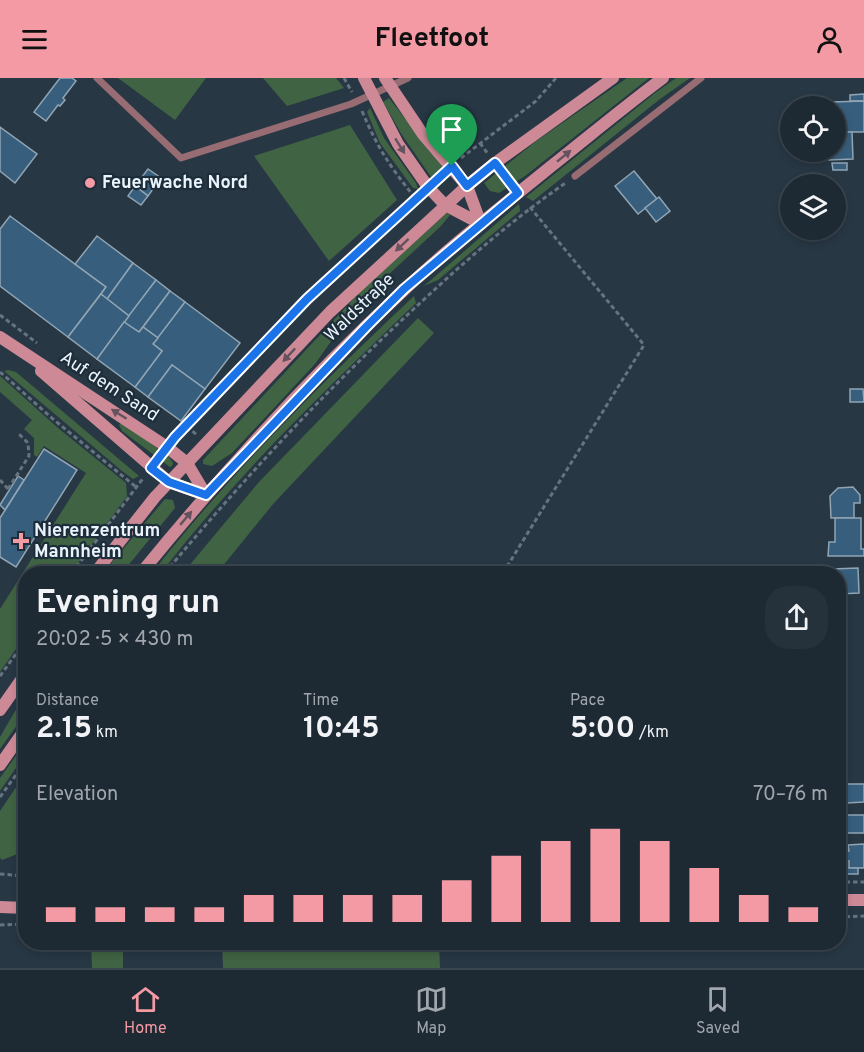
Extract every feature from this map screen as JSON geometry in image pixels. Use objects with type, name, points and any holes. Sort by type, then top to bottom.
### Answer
[{"type":"main road","points":[[364,78],[398,144],[428,187],[445,205],[481,224]]},
{"type":"main road","name":"Waldstraße","points":[[101,566],[169,482],[330,312],[467,186],[495,163],[613,78]]},
{"type":"main road","name":"Waldstraße","points":[[147,566],[206,495],[344,348],[404,289],[518,193],[663,78]]},
{"type":"main road","points":[[387,82],[422,133],[467,186],[481,224]]},
{"type":"main road","name":"Auf dem Sand","points":[[5,340],[167,447],[187,463],[206,495]]},
{"type":"main road","name":"Auf dem Sand","points":[[5,340],[169,482],[206,495]]},
{"type":"main road","points":[[0,710],[18,684]]},
{"type":"main road","points":[[0,765],[18,739]]},
{"type":"main road","points":[[846,900],[864,900]]},
{"type":"main road","points":[[0,907],[18,908]]},
{"type":"lane","points":[[97,78],[181,158],[358,101],[373,94],[387,82],[408,78]]},
{"type":"lane","points":[[574,176],[701,78]]},
{"type":"path","points":[[344,78],[358,101],[376,144],[388,165],[416,199]]},
{"type":"path","points":[[452,166],[536,101],[556,78]]},
{"type":"path","points":[[480,143],[495,163]]},
{"type":"path","points":[[171,566],[218,509],[345,374],[432,291],[530,207],[574,176]]},
{"type":"path","points":[[167,447],[307,299],[428,187]]},
{"type":"path","points":[[507,566],[644,345],[518,193]]},
{"type":"path","points":[[0,372],[136,487]]},
{"type":"path","points":[[0,480],[8,489],[29,456],[28,443],[19,434]]},
{"type":"path","points":[[77,566],[151,468]]},
{"type":"path","points":[[0,676],[18,651]]},
{"type":"path","points":[[0,797],[18,772]]},
{"type":"path","points":[[0,874],[18,875]]},
{"type":"path","points":[[846,882],[864,882]]},
{"type":"path","points":[[846,917],[864,916]]},
{"type":"path","points":[[0,926],[18,925]]},
{"type":"green space","points":[[118,78],[206,78],[175,120]]},
{"type":"green space","points":[[263,78],[336,78],[344,88],[287,106]]},
{"type":"green space","points":[[627,78],[649,78],[525,176],[499,193],[490,191],[484,183],[535,142]]},
{"type":"green space","points":[[676,78],[690,78],[660,99],[533,201],[526,197],[655,93]]},
{"type":"green space","points":[[389,98],[443,167],[431,177],[383,102]]},
{"type":"green space","points":[[370,108],[384,138],[418,189],[413,188],[380,143],[367,112]]},
{"type":"green space","points":[[350,125],[397,200],[329,261],[254,156]]},
{"type":"green space","points":[[519,204],[520,211],[438,280],[424,286]]},
{"type":"green space","points":[[447,213],[450,215],[441,226],[359,302],[315,364],[232,453],[212,466],[203,464],[203,460],[360,292]]},
{"type":"green space","points":[[414,296],[416,303],[251,467],[167,566],[158,566],[245,464],[345,362]]},
{"type":"green space","points":[[418,318],[434,333],[274,503],[223,566],[189,566],[258,483]]},
{"type":"green space","points":[[4,371],[16,372],[139,476],[133,479],[122,471]]},
{"type":"green space","points":[[0,376],[58,428],[126,483],[127,496],[76,566],[27,566],[86,473],[44,446],[37,457],[34,455],[34,438],[24,429],[32,420],[0,392]]},
{"type":"green space","points":[[121,423],[169,457],[173,463],[172,466],[170,467],[122,431],[119,425]]},
{"type":"green space","points":[[165,499],[173,500],[175,508],[128,566],[109,566]]},
{"type":"green space","points":[[18,581],[18,646],[0,672],[0,609]]},
{"type":"green space","points":[[18,706],[18,724],[0,749],[0,737]]},
{"type":"green space","points":[[18,753],[18,765],[0,791],[0,778]]},
{"type":"green space","points":[[18,784],[18,854],[2,860],[0,858],[0,811]]},
{"type":"green space","points":[[91,950],[123,950],[123,968],[92,968]]},
{"type":"green space","points":[[222,950],[439,950],[440,968],[223,968]]},
{"type":"building","points":[[60,78],[72,78],[76,81],[63,98],[65,100],[60,106],[58,105],[46,121],[34,112]]},
{"type":"building","points":[[864,94],[864,101],[850,101],[850,95]]},
{"type":"building","points":[[864,101],[864,132],[846,132],[846,102]]},
{"type":"building","points":[[0,127],[37,154],[15,183],[0,171]]},
{"type":"building","points":[[846,132],[852,132],[853,159],[846,159]]},
{"type":"building","points":[[832,163],[847,163],[847,170],[833,170]]},
{"type":"building","points":[[148,169],[161,178],[148,196],[135,186]]},
{"type":"building","points":[[634,171],[657,199],[638,214],[615,186]]},
{"type":"building","points":[[135,186],[148,196],[141,205],[128,196]]},
{"type":"building","points":[[659,197],[670,211],[656,222],[645,208]]},
{"type":"building","points":[[10,216],[106,287],[68,337],[0,286],[0,229]]},
{"type":"building","points":[[97,236],[133,263],[107,299],[101,294],[106,287],[75,264]]},
{"type":"building","points":[[133,263],[156,280],[129,316],[107,299]]},
{"type":"building","points":[[156,280],[170,291],[139,332],[124,322]]},
{"type":"building","points":[[170,291],[185,302],[158,338],[143,327]]},
{"type":"building","points":[[101,294],[129,316],[97,359],[68,337]]},
{"type":"building","points":[[185,302],[240,343],[205,389],[172,365],[148,397],[135,387],[162,351],[153,344]]},
{"type":"building","points":[[124,322],[139,332],[143,327],[158,338],[153,344],[162,351],[135,387],[97,359]]},
{"type":"building","points":[[172,365],[205,389],[181,421],[148,397]]},
{"type":"building","points":[[850,389],[863,389],[864,402],[850,402]]},
{"type":"building","points":[[44,449],[77,470],[16,567],[0,557],[0,518]]},
{"type":"building","points":[[18,476],[24,480],[5,510],[0,505]]},
{"type":"building","points":[[853,487],[860,495],[860,503],[854,503],[854,518],[831,518],[830,496],[838,488]]},
{"type":"building","points":[[835,518],[861,518],[861,549],[864,549],[864,556],[828,556],[829,542],[835,542]]},
{"type":"building","points":[[846,568],[858,568],[859,593],[846,594]]},
{"type":"building","points":[[847,784],[864,784],[864,802],[847,803]]},
{"type":"building","points":[[847,815],[864,815],[864,833],[847,833]]},
{"type":"building","points":[[864,844],[864,868],[849,868],[849,861],[846,861],[848,845]]},
{"type":"building","points":[[846,868],[858,868],[858,874],[846,874]]},
{"type":"place","name":"Feuerwache Nord","points":[[90,183]]},
{"type":"place","name":"Nierenzentrum Mannheim","points":[[21,541]]},
{"type":"route","points":[[495,163],[518,193],[404,289],[344,348],[206,495],[169,482],[151,468],[175,437],[307,299],[452,166],[467,186],[495,163]]}]
